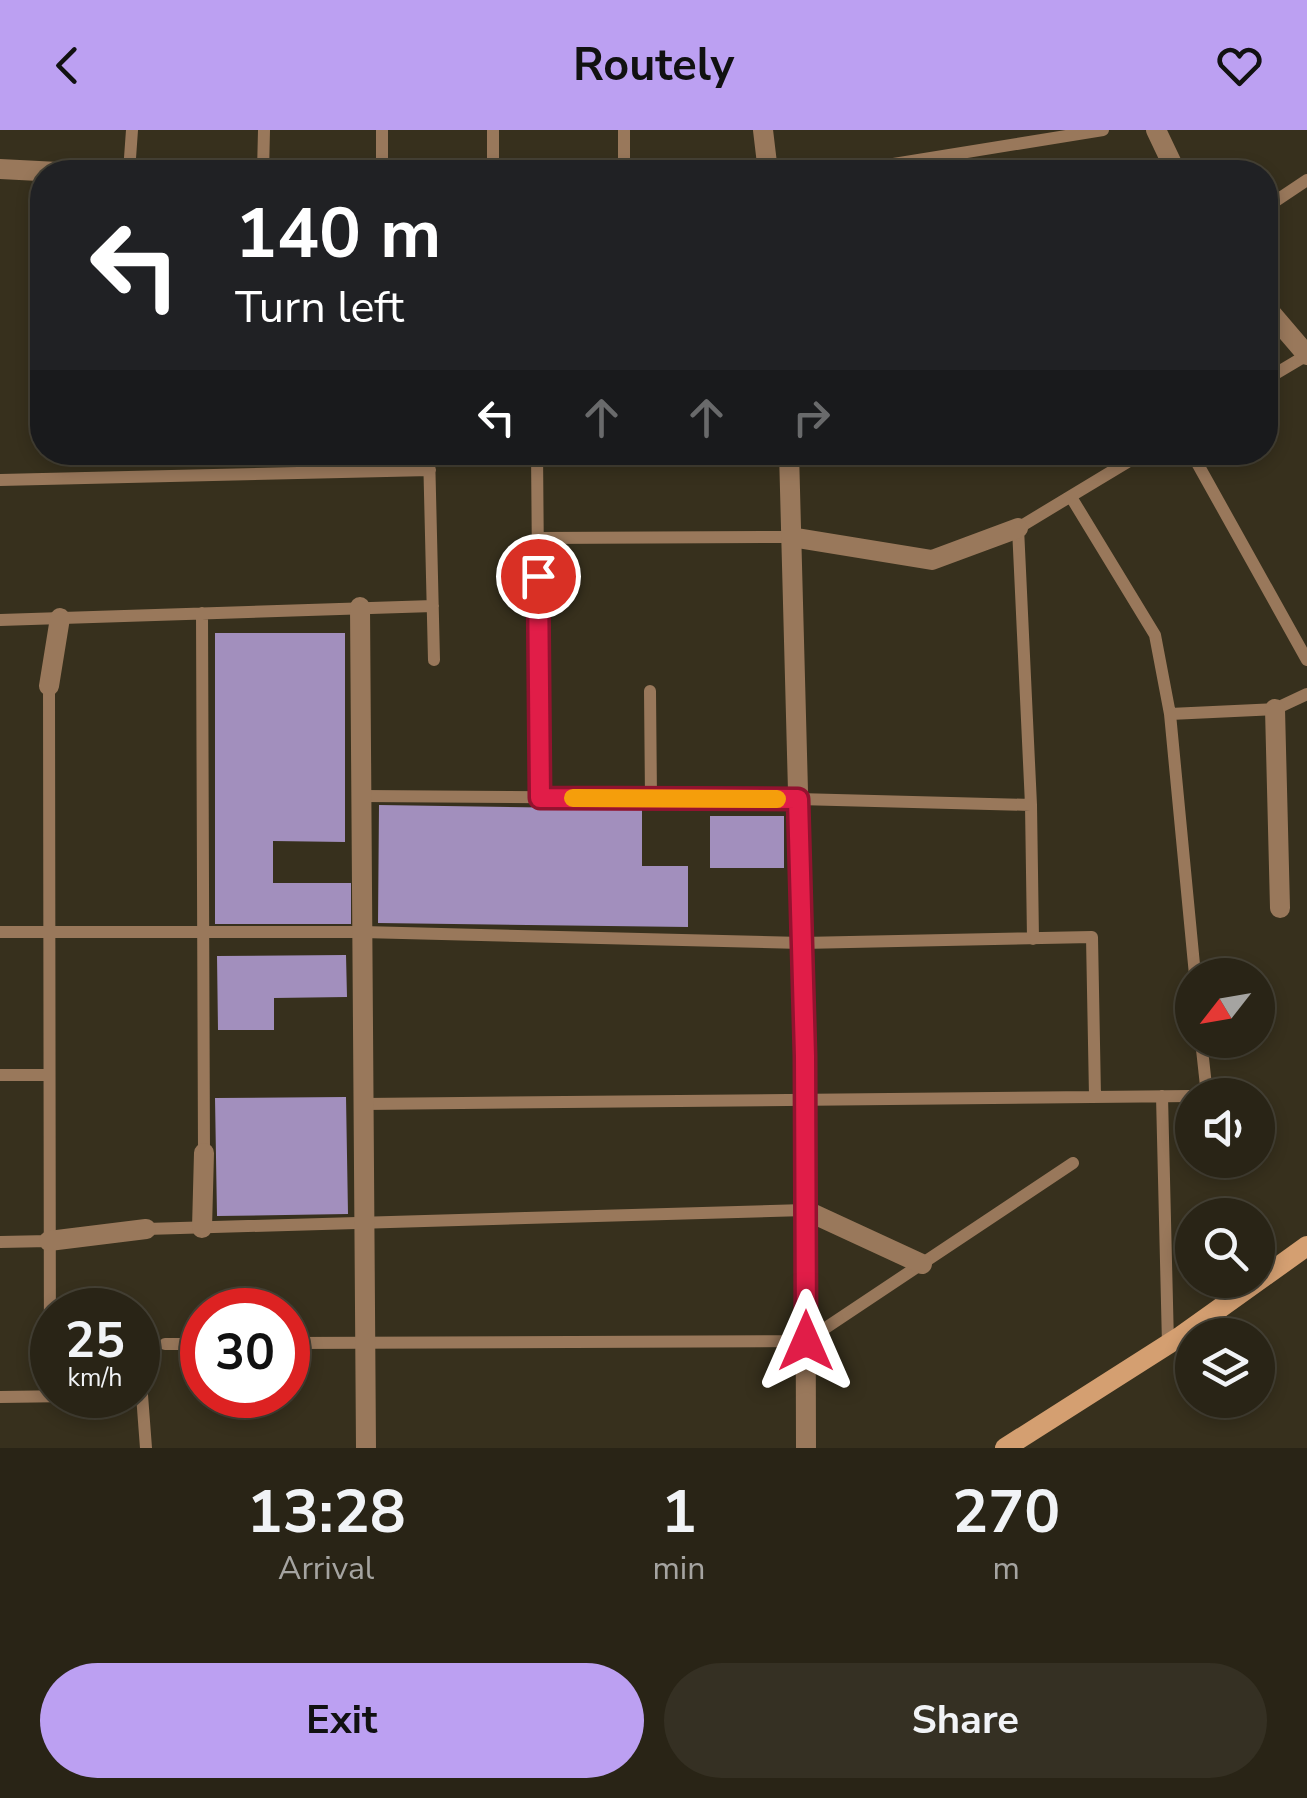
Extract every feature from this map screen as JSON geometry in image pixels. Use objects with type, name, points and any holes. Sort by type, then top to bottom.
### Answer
[{"type":"street","points":[[764,130],[767,160]]},
{"type":"street","points":[[1157,130],[1171,160]]},
{"type":"street","points":[[0,169],[30,171]]},
{"type":"street","points":[[1278,321],[1307,355]]},
{"type":"street","points":[[789,465],[806,1098],[806,1448]]},
{"type":"street","points":[[791,537],[932,560],[1018,528]]},
{"type":"street","points":[[360,608],[366,1448]]},
{"type":"street","points":[[48,686],[60,618]]},
{"type":"street","points":[[1275,709],[1280,908]]},
{"type":"street","points":[[202,1228],[204,1153]]},
{"type":"street","points":[[806,1210],[922,1264]]},
{"type":"street","points":[[50,1241],[146,1230]]},
{"type":"street","points":[[1005,1448],[1168,1344],[1307,1246]]},
{"type":"lane","points":[[130,160],[132,130]]},
{"type":"lane","points":[[263,160],[264,130]]},
{"type":"lane","points":[[382,130],[382,160]]},
{"type":"lane","points":[[492,130],[493,160]]},
{"type":"lane","points":[[624,130],[624,160]]},
{"type":"lane","points":[[918,160],[1102,130]]},
{"type":"lane","points":[[0,169],[0,179]]},
{"type":"lane","points":[[1278,199],[1307,180]]},
{"type":"lane","points":[[1278,372],[1307,355]]},
{"type":"lane","points":[[430,465],[434,660]]},
{"type":"lane","points":[[537,465],[540,798]]},
{"type":"lane","points":[[1033,939],[1018,528],[1123,465]]},
{"type":"lane","points":[[1198,465],[1307,660]]},
{"type":"lane","points":[[0,480],[430,470]]},
{"type":"lane","points":[[1071,497],[1155,635],[1170,714],[1193,958]]},
{"type":"lane","points":[[538,538],[791,537]]},
{"type":"lane","points":[[0,620],[433,606]]},
{"type":"lane","points":[[202,613],[204,1153]]},
{"type":"lane","points":[[48,686],[50,1288]]},
{"type":"lane","points":[[650,692],[651,798]]},
{"type":"lane","points":[[1170,714],[1275,709],[1307,694]]},
{"type":"lane","points":[[362,796],[1031,805]]},
{"type":"lane","points":[[0,932],[363,932],[802,943],[1092,938],[1095,1096]]},
{"type":"lane","points":[[0,1075],[49,1075]]},
{"type":"lane","points":[[1162,1096],[1168,1344]]},
{"type":"lane","points":[[364,1104],[1175,1096]]},
{"type":"lane","points":[[310,1343],[806,1341],[1073,1163]]},
{"type":"lane","points":[[146,1230],[806,1210]]},
{"type":"lane","points":[[0,1242],[50,1241]]},
{"type":"lane","points":[[164,1344],[180,1344]]},
{"type":"lane","points":[[0,1396],[30,1396]]},
{"type":"lane","points":[[144,1418],[146,1448]]},
{"type":"building","points":[[215,633],[345,633],[345,842],[273,841],[273,883],[351,883],[351,924],[215,924]]},
{"type":"building","points":[[379,805],[642,809],[642,866],[688,866],[688,927],[378,923]]},
{"type":"building","points":[[710,816],[784,816],[784,868],[710,868]]},
{"type":"building","points":[[346,955],[347,997],[274,998],[274,1030],[218,1030],[217,956]]},
{"type":"building","points":[[346,1097],[348,1214],[217,1216],[215,1098]]},
{"type":"slow traffic","points":[[573,798],[777,799]]},
{"type":"route","points":[[538,576],[540,798],[798,799],[805,1056],[806,1341]]}]
